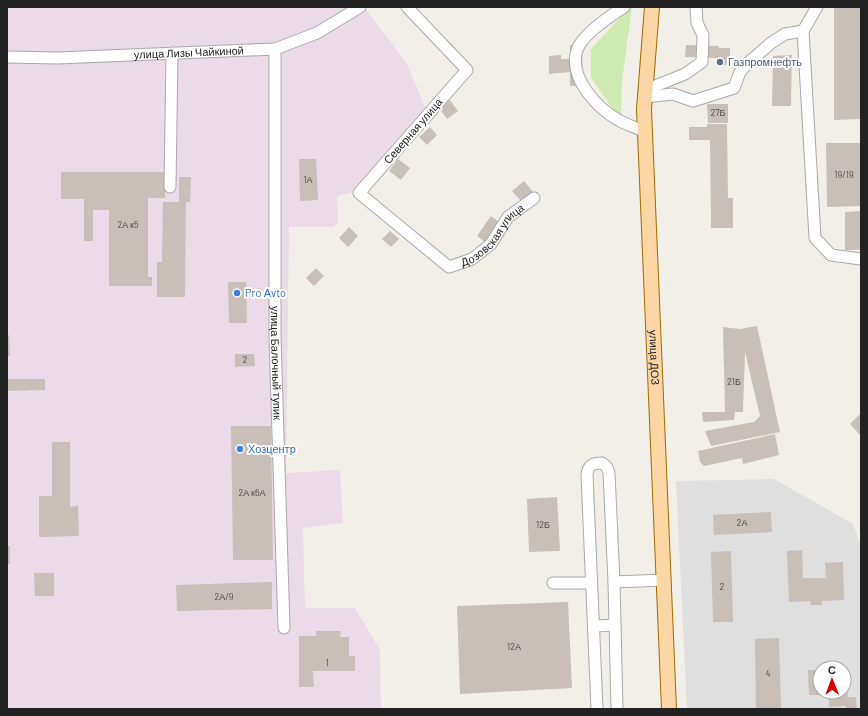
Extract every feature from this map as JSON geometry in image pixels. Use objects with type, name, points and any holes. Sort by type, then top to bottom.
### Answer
[{"type":"main road","name":"улица ДОЗ","points":[[652,7],[645,94],[645,132],[669,709]]},
{"type":"street","name":"улица Лизы Чайкиной","points":[[7,57],[275,50],[317,33],[360,7]]},
{"type":"street","name":"Северная улица","points":[[407,7],[467,70],[359,193],[448,268]]},
{"type":"street","points":[[624,7],[582,41],[577,51],[576,67],[579,80],[584,88],[610,115],[645,132]]},
{"type":"street","points":[[645,94],[685,74],[702,62],[703,35],[697,23],[696,7]]},
{"type":"street","points":[[818,7],[803,31],[815,238],[831,255],[861,259]]},
{"type":"street","points":[[645,94],[673,94],[693,101],[734,88],[740,72],[771,43],[785,34],[803,31]]},
{"type":"street","name":"улица Балочный тупик","points":[[275,50],[275,337],[284,628]]},
{"type":"street","points":[[170,187],[172,53]]},
{"type":"street","name":"Дозовская улица","points":[[448,268],[472,259],[492,244],[508,217],[534,198]]},
{"type":"street","points":[[597,709],[587,475],[590,466],[595,463],[602,463],[607,467],[609,473],[616,625],[616,709]]},
{"type":"street","points":[[614,582],[664,580]]},
{"type":"street","points":[[553,583],[592,583]]},
{"type":"street","points":[[594,626],[616,625]]},
{"type":"shaded area","points":[[7,7],[364,7],[406,62],[426,109],[357,191],[337,196],[338,222],[333,227],[289,227],[286,473],[340,470],[343,523],[303,528],[305,608],[355,608],[380,650],[381,709],[7,709]]},
{"type":"shaded area","points":[[774,479],[853,524],[861,546],[861,709],[687,709],[676,481]]},
{"type":"green space","points":[[632,7],[622,81],[621,114],[616,113],[591,78],[591,49],[628,9]]},
{"type":"building","points":[[834,7],[861,7],[861,119],[834,120]]},
{"type":"building","points":[[570,45],[582,45],[583,86],[570,86],[570,72],[549,74],[549,56],[561,55],[561,59],[570,59]]},
{"type":"building","points":[[686,45],[719,46],[719,48],[730,48],[730,65],[718,65],[718,58],[685,57]]},
{"type":"building","points":[[792,55],[791,106],[772,106],[773,56]]},
{"type":"building","points":[[450,100],[458,111],[447,119],[439,108]]},
{"type":"building","points":[[707,104],[728,104],[728,123],[708,123]]},
{"type":"building","points":[[707,124],[727,124],[728,198],[733,198],[733,228],[711,228],[710,140],[689,140],[689,127],[707,127]]},
{"type":"building","points":[[430,127],[437,135],[427,145],[419,137]]},
{"type":"building","points":[[826,143],[861,143],[861,206],[827,207]]},
{"type":"building","points":[[299,159],[316,159],[318,200],[300,201]]},
{"type":"building","points":[[398,159],[410,168],[401,180],[389,171]]},
{"type":"building","points":[[61,172],[165,172],[165,198],[148,198],[148,277],[152,277],[152,286],[109,286],[109,210],[93,210],[93,241],[84,241],[84,199],[61,199]]},
{"type":"building","points":[[179,177],[191,177],[190,202],[186,202],[185,297],[157,297],[157,262],[162,262],[163,202],[179,202]]},
{"type":"building","points":[[524,181],[533,192],[521,201],[512,191]]},
{"type":"building","points":[[861,211],[861,250],[845,250],[845,212]]},
{"type":"building","points":[[491,216],[502,224],[488,244],[477,236]]},
{"type":"building","points":[[349,227],[358,236],[348,247],[339,238]]},
{"type":"building","points":[[390,231],[399,239],[391,247],[382,239]]},
{"type":"building","points":[[316,268],[324,276],[314,286],[306,278]]},
{"type":"building","points":[[228,282],[246,282],[247,323],[229,323]]},
{"type":"building","points":[[757,326],[780,432],[711,446],[705,431],[754,422],[760,416],[745,352],[743,412],[735,412],[734,420],[703,422],[702,412],[725,412],[723,327],[740,329]]},
{"type":"building","points":[[7,335],[9,335],[10,356],[7,356]]},
{"type":"building","points":[[235,354],[254,354],[255,366],[235,367]]},
{"type":"building","points":[[7,379],[45,379],[45,390],[7,391]]},
{"type":"building","points":[[861,413],[861,436],[850,424]]},
{"type":"building","points":[[231,426],[271,426],[273,560],[233,560]]},
{"type":"building","points":[[775,434],[779,455],[743,464],[742,458],[704,466],[700,462],[698,451]]},
{"type":"building","points":[[52,442],[70,442],[70,507],[78,506],[79,536],[39,537],[39,496],[52,496]]},
{"type":"building","points":[[557,497],[560,551],[529,552],[527,499]]},
{"type":"building","points":[[771,512],[772,532],[714,535],[713,515]]},
{"type":"building","points":[[7,546],[10,546],[10,564],[7,564]]},
{"type":"building","points":[[802,550],[803,578],[826,578],[825,563],[843,562],[844,600],[822,601],[822,605],[811,605],[810,601],[789,602],[787,551]]},
{"type":"building","points":[[731,551],[733,622],[713,622],[711,552]]},
{"type":"building","points":[[34,573],[54,573],[54,596],[35,596]]},
{"type":"building","points":[[272,582],[272,609],[177,611],[176,585]]},
{"type":"building","points":[[568,602],[572,688],[460,694],[457,606]]},
{"type":"building","points":[[316,631],[341,631],[340,637],[349,637],[349,656],[355,656],[355,671],[313,671],[314,687],[299,687],[299,636],[316,636]]},
{"type":"building","points":[[779,638],[781,709],[756,709],[755,639]]},
{"type":"building","points":[[808,670],[812,670],[812,695],[809,695]]},
{"type":"building","points":[[852,697],[856,697],[857,709],[846,709],[846,706],[829,707],[829,700],[852,700]]},
{"type":"place","name":"Газпромнефть","points":[[720,62]]},
{"type":"place","name":"Pro Аvto","points":[[237,293]]},
{"type":"place","name":"Хозцентр","points":[[240,449]]}]
